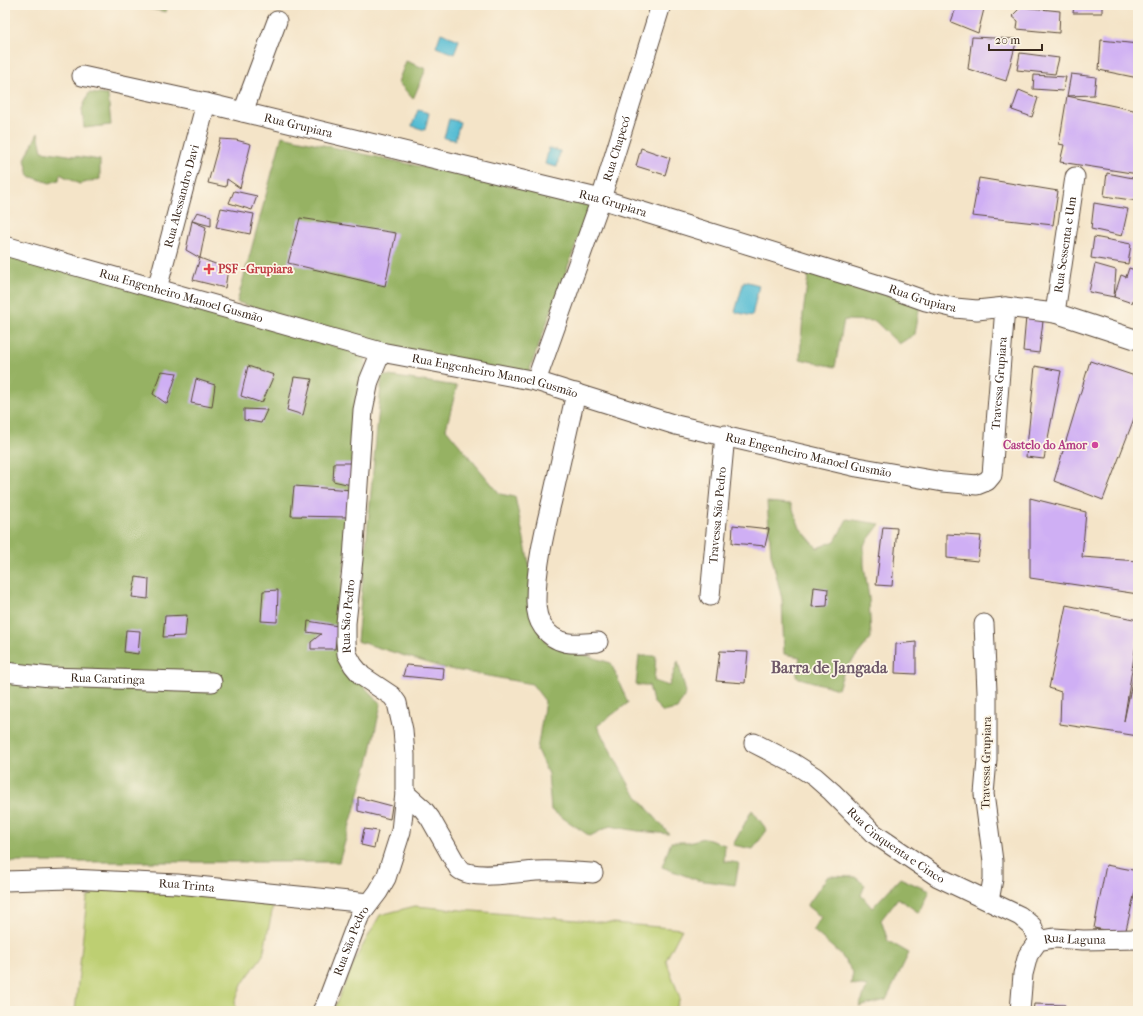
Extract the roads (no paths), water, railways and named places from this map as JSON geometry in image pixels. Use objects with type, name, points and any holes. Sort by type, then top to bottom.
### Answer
[{"type":"street","name":"Rua Chapecó","points":[[536,381],[602,199],[661,5]]},
{"type":"street","points":[[243,112],[277,21]]},
{"type":"street","name":"Rua Grupiara","points":[[82,76],[206,103],[602,199],[956,308],[977,310],[1005,307],[1055,313],[1138,340]]},
{"type":"street","name":"Rua Alessandro Davi","points":[[157,289],[206,103]]},
{"type":"street","name":"Rua Sessenta e Um","points":[[1055,313],[1075,177]]},
{"type":"street","name":"Rua Engenheiro Manoel Gusmão","points":[[5,246],[381,352],[536,381],[676,425],[856,467],[911,477],[977,485],[988,481]]},
{"type":"street","name":"Travessa Grupiara","points":[[988,481],[992,475],[1005,307]]},
{"type":"street","name":"Rua São Pedro","points":[[322,1011],[327,1002],[359,917],[378,892],[386,878],[401,830],[405,793],[405,755],[403,730],[397,703],[392,696],[362,676],[353,665],[347,654],[346,642],[346,623],[353,559],[363,410],[369,381],[381,352]]},
{"type":"street","points":[[576,393],[543,536],[536,602],[538,617],[542,627],[550,635],[562,643],[582,644],[598,642]]},
{"type":"street","name":"Travessa São Pedro","points":[[710,596],[725,436]]},
{"type":"street","name":"Travessa Grupiara","points":[[984,624],[987,692],[987,760],[984,794],[993,861],[993,879],[989,901]]},
{"type":"street","name":"Rua Caratinga","points":[[5,672],[50,677],[212,682]]},
{"type":"street","name":"Rua Cinquenta e Cinco","points":[[754,743],[793,763],[815,777],[879,838],[938,877],[1020,916],[1032,926],[1038,941]]},
{"type":"street","points":[[405,793],[423,809],[430,818],[463,872],[470,874],[500,875],[536,871],[593,873]]},
{"type":"street","name":"Rua Trinta","points":[[5,881],[70,879],[177,884],[369,903]]},
{"type":"street","name":"Rua Laguna","points":[[1020,1011],[1023,974],[1028,955],[1038,941],[1054,938],[1083,940],[1138,939]]},
{"type":"water","points":[[441,33],[459,40],[454,54],[436,47]]},
{"type":"water","points":[[418,110],[429,113],[425,130],[412,126]]},
{"type":"water","points":[[449,119],[460,122],[455,140],[444,138]]},
{"type":"water","points":[[549,148],[560,151],[557,167],[545,164]]},
{"type":"water","points":[[744,281],[759,285],[752,316],[735,312]]},
{"type":"place","name":"PSF - Grupiara","points":[[209,269]]},
{"type":"place","name":"Castelo do Amor","points":[[1095,445]]},
{"type":"district","name":"Barra de Jangada","points":[[829,667]]}]
